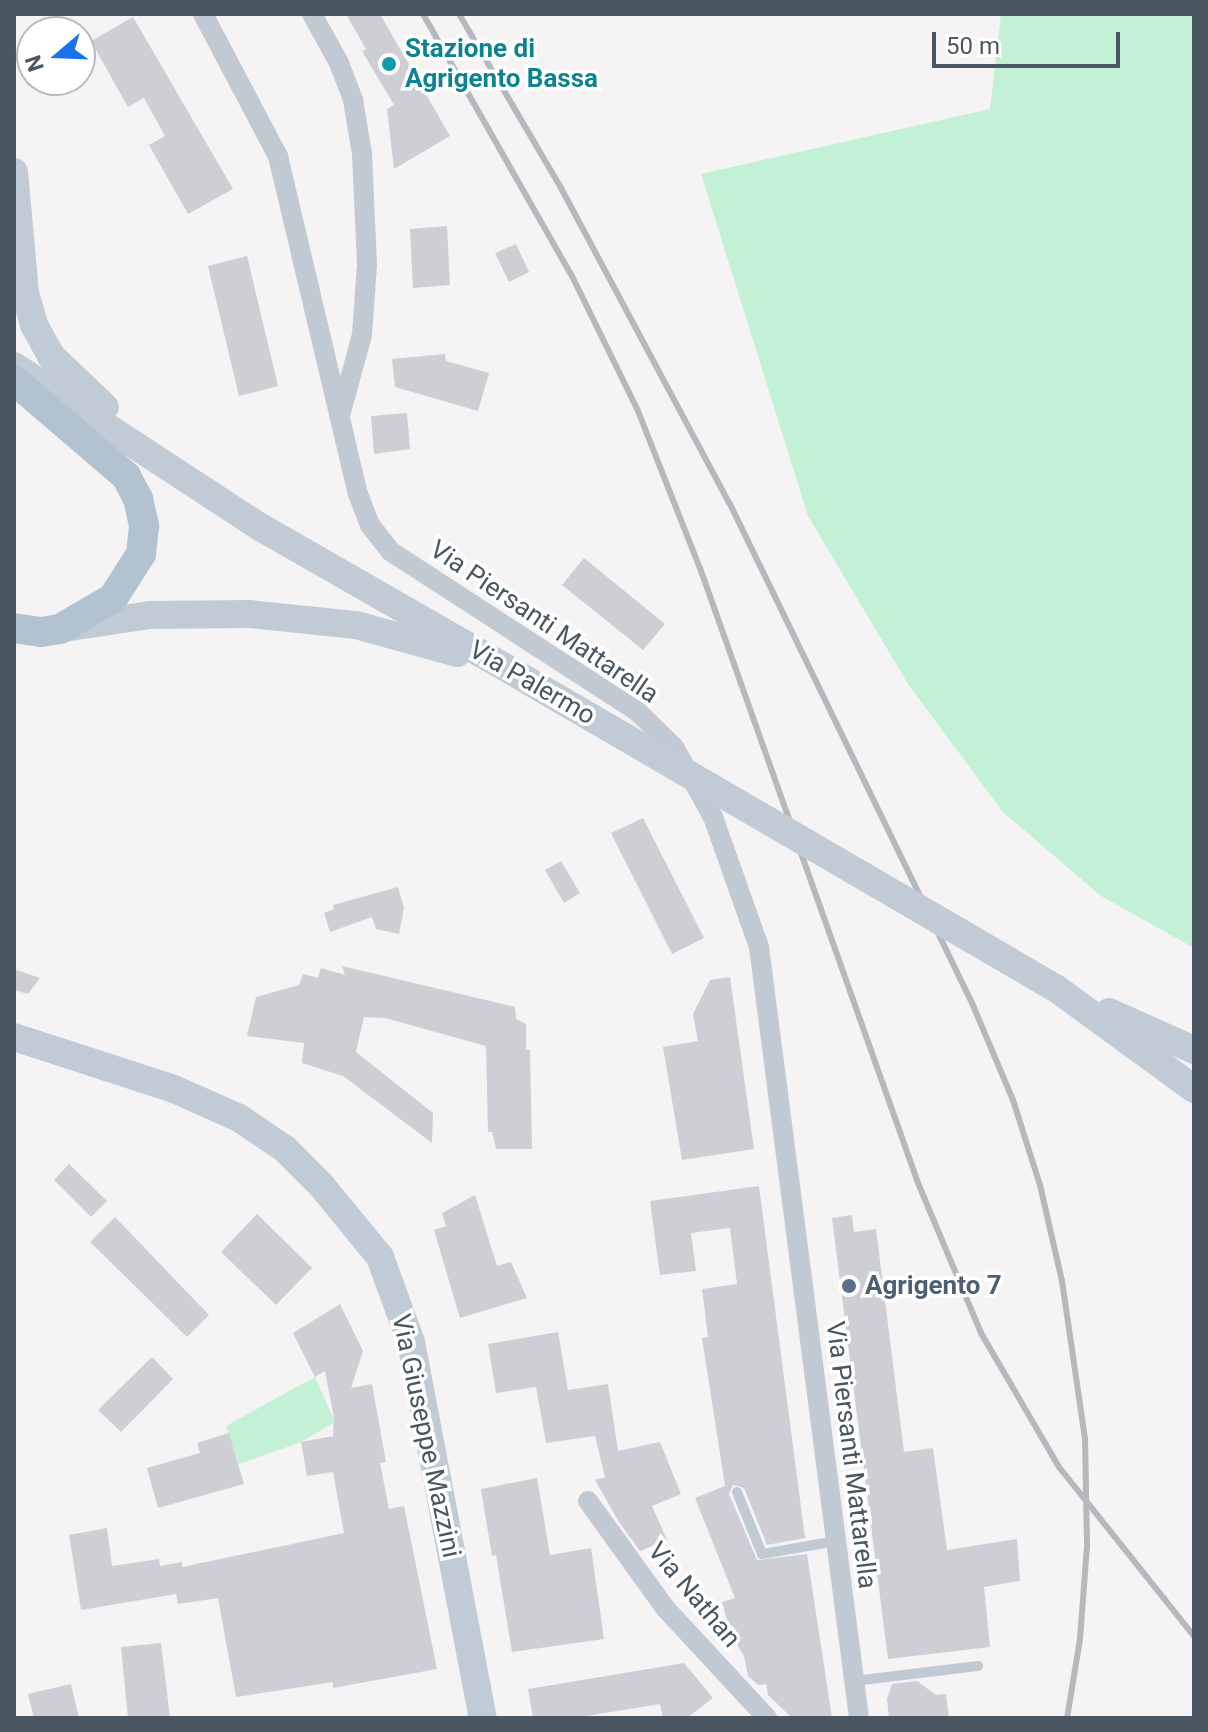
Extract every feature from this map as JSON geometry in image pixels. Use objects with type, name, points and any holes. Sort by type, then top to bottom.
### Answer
[{"type":"main road","points":[[14,172],[25,293],[34,325],[51,356],[78,384],[197,485]]},
{"type":"main road","name":"Via Palermo","points":[[14,366],[262,528],[1057,989]]},
{"type":"main road","points":[[14,380],[126,476],[138,499],[144,526],[141,554],[113,598],[60,629]]},
{"type":"main road","points":[[14,628],[41,632],[150,615],[249,614],[356,625],[508,669]]},
{"type":"main road","points":[[1057,989],[1194,1050]]},
{"type":"main road","points":[[1057,989],[1194,1070]]},
{"type":"main road","points":[[1057,989],[1194,1089]]},
{"type":"main road","name":"Via Giuseppe Mazzini","points":[[14,1037],[174,1089],[239,1118],[285,1149],[321,1185],[380,1257],[411,1342],[483,1718]]},
{"type":"street","name":"Via Piersanti Mattarella","points":[[203,14],[278,156],[363,511],[380,540],[390,551],[638,712],[674,747],[713,817],[759,947],[859,1718]]},
{"type":"street","points":[[312,14],[339,63],[353,100],[362,154],[367,265],[362,335],[340,415]]},
{"type":"street","name":"Via Nathan","points":[[588,1501],[666,1609],[767,1718]]},
{"type":"lane","points":[[737,1492],[762,1554],[836,1541]]},
{"type":"lane","points":[[854,1681],[978,1666]]},
{"type":"green space","points":[[1001,14],[1194,14],[1194,948],[1101,896],[1002,811],[908,684],[808,516],[701,174],[990,109]]},
{"type":"green space","points":[[315,1377],[335,1422],[301,1442],[239,1464],[226,1426]]},
{"type":"building","points":[[346,14],[380,14],[450,136],[394,169],[387,109],[394,105],[362,51],[366,49]]},
{"type":"building","points":[[133,17],[233,189],[188,214],[149,145],[165,136],[144,98],[128,107],[96,50],[96,38]]},
{"type":"building","points":[[447,226],[450,285],[413,288],[410,229]]},
{"type":"building","points":[[516,244],[529,272],[509,282],[495,253]]},
{"type":"building","points":[[247,256],[278,386],[239,396],[208,266]]},
{"type":"building","points":[[445,354],[446,361],[489,373],[478,411],[395,387],[392,359]]},
{"type":"building","points":[[407,413],[410,449],[374,454],[371,416]]},
{"type":"building","points":[[584,558],[665,624],[643,650],[562,585]]},
{"type":"building","points":[[643,818],[704,938],[672,954],[611,833]]},
{"type":"building","points":[[561,861],[580,893],[564,903],[545,870]]},
{"type":"building","points":[[398,887],[404,908],[399,934],[376,929],[372,917],[330,932],[324,913],[334,909],[333,905]]},
{"type":"building","points":[[342,966],[515,1007],[516,1019],[526,1024],[526,1050],[530,1050],[532,1149],[496,1149],[492,1132],[488,1132],[486,1046],[385,1018],[364,1017],[356,1052],[433,1113],[432,1143],[343,1076],[302,1063],[304,1043],[247,1036],[256,997],[299,985],[303,974],[318,978],[321,968],[345,975]]},
{"type":"building","points":[[14,969],[40,978],[28,994],[14,990]]},
{"type":"building","points":[[730,977],[754,1149],[682,1160],[663,1047],[698,1041],[693,1014],[710,980]]},
{"type":"building","points":[[69,1164],[107,1201],[91,1217],[54,1180]]},
{"type":"building","points":[[759,1186],[805,1538],[767,1545],[744,1488],[733,1485],[729,1494],[757,1560],[807,1554],[832,1718],[792,1718],[768,1695],[766,1684],[758,1685],[748,1676],[744,1656],[731,1634],[722,1602],[735,1598],[695,1498],[725,1486],[702,1338],[708,1337],[702,1289],[737,1284],[730,1228],[691,1233],[696,1271],[660,1275],[650,1201]]},
{"type":"building","points":[[475,1195],[497,1266],[511,1262],[527,1298],[460,1318],[434,1230],[446,1226],[442,1213]]},
{"type":"building","points":[[257,1214],[312,1268],[276,1305],[221,1252]]},
{"type":"building","points":[[852,1215],[854,1232],[876,1229],[904,1452],[933,1448],[947,1550],[1017,1539],[1020,1581],[984,1587],[990,1647],[888,1659],[832,1218]]},
{"type":"building","points":[[115,1217],[209,1315],[187,1337],[90,1242]]},
{"type":"building","points":[[340,1304],[363,1351],[351,1388],[372,1384],[386,1462],[380,1463],[389,1509],[404,1506],[437,1669],[333,1688],[333,1682],[236,1697],[218,1598],[178,1604],[176,1594],[81,1610],[69,1535],[107,1528],[112,1566],[159,1559],[160,1566],[182,1562],[182,1567],[344,1533],[333,1472],[307,1476],[301,1442],[333,1436],[334,1418],[325,1371],[315,1377],[293,1333]]},
{"type":"building","points":[[558,1332],[568,1390],[608,1384],[618,1451],[660,1442],[681,1494],[652,1506],[667,1540],[640,1551],[619,1522],[595,1480],[605,1477],[595,1436],[546,1443],[536,1387],[496,1393],[488,1344]]},
{"type":"building","points":[[152,1357],[173,1379],[121,1432],[98,1410]]},
{"type":"building","points":[[229,1433],[244,1484],[158,1508],[147,1468],[200,1453],[197,1443]]},
{"type":"building","points":[[537,1478],[550,1555],[591,1548],[604,1639],[512,1652],[496,1555],[492,1556],[481,1489]]},
{"type":"building","points":[[161,1643],[170,1718],[128,1718],[121,1647]]},
{"type":"building","points":[[684,1663],[713,1698],[687,1718],[663,1718],[660,1704],[574,1718],[533,1718],[528,1689]]},
{"type":"building","points":[[917,1681],[936,1695],[946,1694],[949,1718],[889,1718],[887,1699],[892,1684]]},
{"type":"building","points":[[71,1684],[79,1718],[34,1718],[28,1694]]},
{"type":"railway","points":[[423,14],[572,276],[638,411],[700,568],[918,1183],[981,1333],[1059,1467],[1194,1636]]},
{"type":"railway","points":[[459,14],[561,188],[730,504],[972,1003],[1013,1100],[1040,1185],[1062,1281],[1085,1439],[1087,1546],[1080,1639],[1067,1718]]},
{"type":"place","name":"Stazione di Agrigento Bassa","points":[[389,64]]},
{"type":"place","name":"Agrigento 7","points":[[849,1286]]}]
